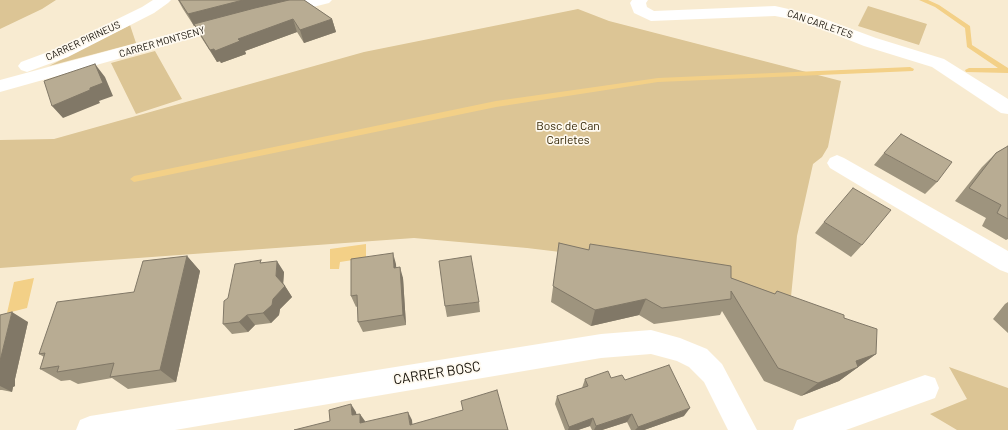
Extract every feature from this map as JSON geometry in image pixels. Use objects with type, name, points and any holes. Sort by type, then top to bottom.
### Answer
[{"type":"street","name":"CARRER PIRINEUS","points":[[0,76],[62,54],[148,10],[163,0]]},
{"type":"street","points":[[291,0],[264,13],[324,0]]},
{"type":"street","name":"CAN CARLETES","points":[[640,0],[638,3],[640,10],[651,16],[766,11],[787,12],[828,25],[870,42],[938,63],[1008,108]]},
{"type":"street","name":"CARRER MONTSENY","points":[[0,86],[242,19]]},
{"type":"street","points":[[837,163],[1008,263]]},
{"type":"street","name":"CARRER BOSC","points":[[90,430],[601,346],[651,342],[680,350],[698,358],[713,373],[743,430]]},
{"type":"street","points":[[807,430],[925,388]]},
{"type":"green space","points":[[0,0],[56,0],[42,9],[0,29]]},
{"type":"green space","points":[[868,6],[927,24],[919,45],[858,26]]},
{"type":"green space","name":"Bosc de Can Carletes","points":[[578,9],[609,21],[841,81],[828,147],[822,157],[813,164],[797,236],[790,307],[677,266],[527,248],[414,238],[0,268],[0,140],[54,139],[364,52]]},
{"type":"green space","points":[[130,25],[136,43],[49,66]]},
{"type":"green space","points":[[155,51],[182,99],[136,114],[111,63]]},
{"type":"green space","points":[[949,367],[1008,388],[1008,430],[957,430],[930,414],[967,399]]},
{"type":"shaded area","points":[[366,244],[366,258],[340,262],[339,269],[330,269],[330,249]]},
{"type":"shaded area","points":[[34,278],[27,308],[7,313],[14,282]]},
{"type":"building","points":[[179,0],[243,0],[188,14]]},
{"type":"building","points":[[289,0],[304,0],[332,19],[300,30],[293,19],[238,39],[240,41],[215,51],[214,49],[210,50],[194,24],[255,8]]},
{"type":"building","points":[[95,64],[103,83],[52,106],[44,81]]},
{"type":"building","points":[[901,134],[952,162],[937,182],[884,153]]},
{"type":"building","points":[[1008,146],[1008,219],[997,213],[1001,205],[969,188],[996,153]]},
{"type":"building","points":[[853,188],[891,210],[862,245],[824,222]]},
{"type":"building","points":[[559,243],[589,250],[590,244],[731,266],[731,278],[775,294],[777,291],[844,315],[844,318],[877,329],[876,354],[856,361],[858,367],[818,383],[778,368],[731,291],[731,299],[662,308],[646,299],[595,310],[553,286]]},
{"type":"building","points":[[393,253],[394,268],[400,267],[403,315],[358,322],[357,295],[351,296],[351,259]]},
{"type":"building","points":[[187,256],[160,370],[110,377],[114,363],[57,372],[59,366],[40,369],[45,353],[39,354],[57,302],[134,292],[143,261]]},
{"type":"building","points":[[471,256],[479,302],[445,306],[439,261]]},
{"type":"building","points":[[261,260],[260,263],[277,261],[276,276],[285,286],[273,299],[272,305],[263,313],[247,315],[239,322],[223,324],[224,301],[228,298],[235,264]]},
{"type":"building","points":[[12,312],[0,361],[0,315]]},
{"type":"building","points":[[669,365],[690,408],[638,427],[632,414],[596,426],[593,418],[569,427],[557,396],[588,386],[585,379],[608,371],[611,378],[622,375],[625,380]]},
{"type":"building","points":[[497,390],[508,430],[294,430],[330,421],[329,410],[351,404],[352,415],[360,414],[360,423],[408,412],[410,425],[463,410],[461,401]]},
{"type":"waterway","points":[[922,0],[937,6],[968,27],[969,46],[1008,71]]},
{"type":"waterway","points":[[134,179],[496,104],[658,80],[910,69]]},
{"type":"waterway","points":[[969,70],[1006,70]]}]
